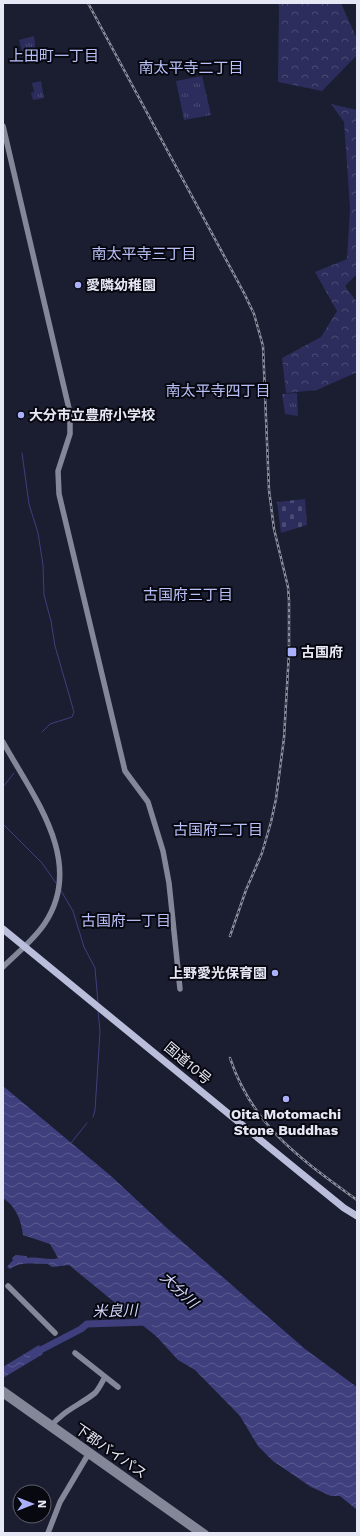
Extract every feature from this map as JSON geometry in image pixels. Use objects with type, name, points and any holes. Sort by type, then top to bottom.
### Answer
[{"type":"highway","name":"国道10号","points":[[3,928],[308,1179],[344,1208],[357,1216]]},
{"type":"street","points":[[3,126],[70,413],[70,434],[58,471],[59,494],[125,771],[148,802],[163,851],[168,872],[180,989]]},
{"type":"street","points":[[3,742],[32,789],[48,825],[58,853],[58,887],[53,906],[45,922],[25,946],[3,967]]},
{"type":"street","points":[[8,1286],[55,1333]]},
{"type":"street","points":[[75,1353],[118,1386]]},
{"type":"street","points":[[50,1426],[70,1408],[94,1393],[105,1377]]},
{"type":"street","name":"下郡バイパス","points":[[3,1389],[50,1426]]},
{"type":"street","name":"下郡バイパス","points":[[3,1396],[50,1426],[206,1533]]},
{"type":"street","points":[[48,1533],[60,1502],[89,1453]]},
{"type":"street","name":"下郡バイパス","points":[[89,1453],[198,1533]]},
{"type":"green space","points":[[277,3],[341,3],[357,39],[357,55],[322,91],[278,82],[279,6]]},
{"type":"green space","points":[[34,36],[37,60],[25,63],[19,40]]},
{"type":"green space","points":[[202,76],[211,115],[184,120],[176,81]]},
{"type":"green space","points":[[41,81],[44,98],[33,100],[31,93],[34,92],[32,83]]},
{"type":"green space","points":[[331,104],[357,110],[357,274],[345,286],[357,302],[357,376],[355,373],[317,390],[286,393],[282,358],[321,337],[337,311],[315,272],[347,259],[350,208],[344,122]]},
{"type":"green space","points":[[297,393],[298,416],[285,414],[282,394]]},
{"type":"green space","points":[[305,499],[307,525],[281,533],[277,502]]},
{"type":"water","name":"大分川","points":[[3,1086],[111,1176],[169,1230],[305,1349],[357,1387],[357,1510],[340,1496],[331,1496],[311,1487],[273,1461],[258,1446],[240,1416],[195,1370],[178,1360],[157,1337],[69,1265],[52,1267],[48,1264],[28,1264],[14,1266],[10,1269],[7,1267],[13,1260],[12,1258],[16,1255],[26,1256],[28,1258],[58,1258],[50,1244],[23,1235],[21,1224],[15,1209],[3,1198]]},
{"type":"water","points":[[39,1345],[43,1354],[3,1378],[3,1367]]},
{"type":"waterway","points":[[22,453],[29,504],[38,533],[43,565],[44,595],[51,621],[55,646],[74,712],[72,717],[50,724],[42,732]]},
{"type":"waterway","points":[[3,787],[14,773]]},
{"type":"waterway","points":[[3,824],[42,863],[56,883]]},
{"type":"waterway","points":[[60,889],[73,911],[84,947],[95,968],[98,1003]]},
{"type":"waterway","points":[[93,1117],[95,1110],[100,1032],[98,1011]]},
{"type":"waterway","points":[[71,1143],[87,1123]]},
{"type":"waterway","name":"米良川","points":[[33,1354],[81,1329],[87,1324],[149,1322]]},
{"type":"railway","points":[[88,3],[244,293],[254,314],[263,346],[269,490],[274,529],[288,587],[289,652],[284,738],[276,799],[262,853],[246,890],[230,936]]},
{"type":"railway","points":[[230,1058],[240,1082],[252,1104],[281,1140],[298,1155],[357,1200]]},
{"type":"place","name":"愛隣幼稚園","points":[[78,285]]},
{"type":"place","name":"大分市立豊府小学校","points":[[21,415]]},
{"type":"place","name":"古国府","points":[[292,652]]},
{"type":"place","name":"上野愛光保育園","points":[[275,973]]},
{"type":"place","name":"Oita Motomachi Stone Buddhas","points":[[286,1099]]},
{"type":"district","name":"上田町一丁目","points":[[54,56]]},
{"type":"district","name":"南太平寺二丁目","points":[[191,68]]},
{"type":"district","name":"南太平寺三丁目","points":[[144,254]]},
{"type":"district","name":"南太平寺四丁目","points":[[218,391]]},
{"type":"district","name":"古国府三丁目","points":[[188,595]]},
{"type":"district","name":"古国府二丁目","points":[[218,830]]},
{"type":"district","name":"古国府一丁目","points":[[126,921]]}]
